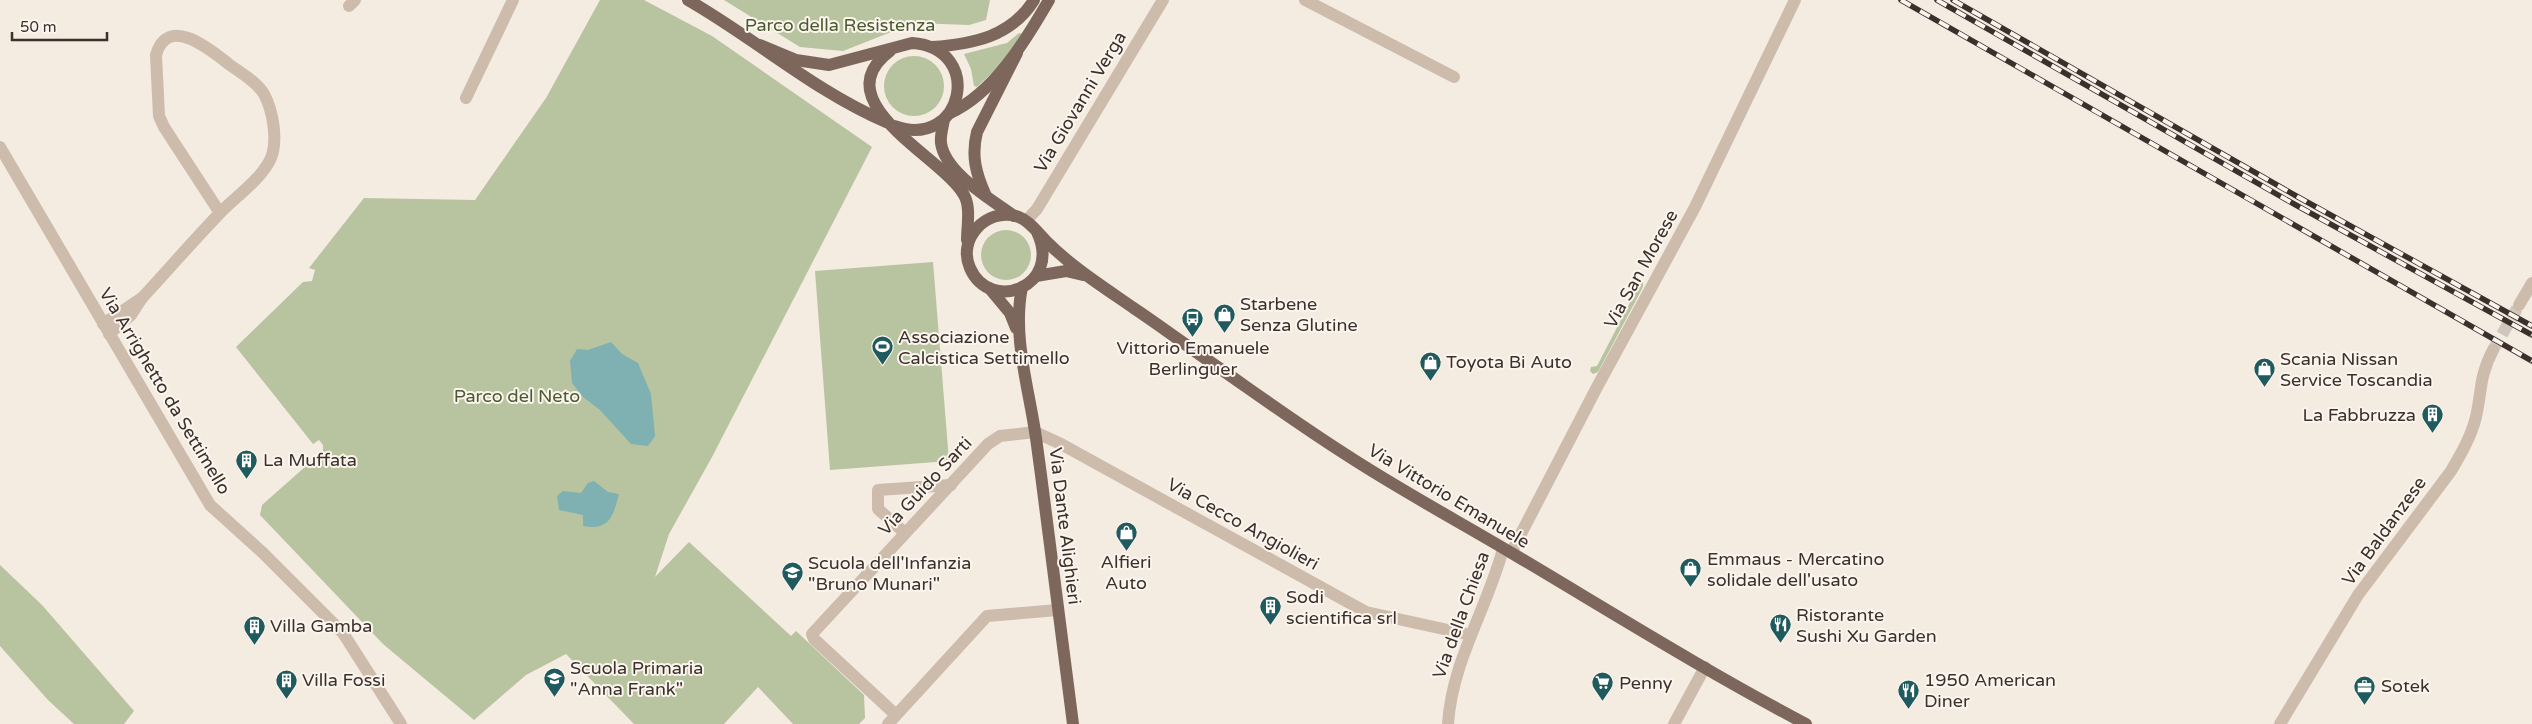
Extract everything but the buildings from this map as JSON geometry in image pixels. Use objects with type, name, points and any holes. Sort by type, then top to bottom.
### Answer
[{"type":"main road","points":[[688,0],[760,45],[829,94],[904,130],[921,130],[972,101],[1017,53]]},
{"type":"main road","points":[[760,45],[796,60],[829,64],[892,50],[912,43],[932,47],[984,40],[1001,33],[1018,20],[1034,0]]},
{"type":"main road","points":[[986,196],[975,167],[974,145],[977,132],[1017,53],[1049,0]]},
{"type":"main road","points":[[932,47],[946,57],[958,80],[957,97],[947,116]]},
{"type":"main road","points":[[892,50],[877,65],[870,86],[876,107],[914,147],[958,185],[965,196],[968,209],[966,252],[970,270],[976,278],[990,289]]},
{"type":"main road","name":"Via Vittorio Emanuele","points":[[947,116],[941,143],[946,157],[959,174],[986,196],[1014,216],[1026,222],[1088,276],[1267,404],[1339,450],[1507,551],[1806,724]]},
{"type":"main road","points":[[966,252],[968,241],[982,223],[992,217],[1014,216]]},
{"type":"main road","points":[[1036,276],[1044,256],[1042,243],[1037,232]]},
{"type":"main road","name":"Via Vittorio Emanuele","points":[[990,289],[1001,292],[1022,287],[1036,276],[1066,271],[1088,276]]},
{"type":"main road","name":"Via Dante Alighieri","points":[[1022,287],[1018,315],[1019,334],[1035,432],[1073,724]]},
{"type":"main road","name":"Via Dante Alighieri","points":[[990,289],[1010,313],[1019,334]]},
{"type":"street","points":[[466,98],[512,0]]},
{"type":"street","name":"Via Giovanni Verga","points":[[1026,222],[1037,209],[1163,0]]},
{"type":"street","points":[[1305,0],[1454,77]]},
{"type":"street","name":"Via San Morese","points":[[1507,551],[1695,207],[1795,0]]},
{"type":"street","points":[[106,329],[142,298],[220,213],[262,172],[271,157],[274,136],[269,104],[264,93],[255,83],[195,39],[182,36],[172,38],[160,46],[156,55],[159,116],[164,127],[220,213]]},
{"type":"street","name":"Via Arrighetto da Settimello","points":[[0,147],[38,208],[106,329],[210,505],[263,553],[343,633],[401,724]]},
{"type":"street","points":[[2519,304],[2532,283]]},
{"type":"street","name":"Via Baldanzese","points":[[2280,724],[2358,595],[2451,470],[2462,452],[2476,418],[2482,372],[2493,350]]},
{"type":"street","name":"Via Guido Sarti","points":[[892,720],[812,636],[905,533],[995,438],[1035,432]]},
{"type":"street","name":"Via Cecco Angiolieri","points":[[1035,432],[1061,444],[1366,612],[1471,635]]},
{"type":"street","points":[[905,533],[878,509],[878,490],[951,485]]},
{"type":"street","name":"Via della Chiesa","points":[[1448,724],[1450,699],[1458,665],[1507,551]]},
{"type":"street","points":[[892,720],[987,616],[1058,610]]},
{"type":"street","points":[[1674,724],[1705,667]]},
{"type":"green space","name":"Parco del Neto","points":[[600,0],[644,0],[712,36],[872,147],[712,457],[669,534],[655,577],[689,542],[791,636],[796,631],[864,695],[865,718],[859,724],[793,724],[758,687],[724,724],[634,724],[566,654],[526,675],[474,720],[383,644],[260,515],[262,505],[323,451],[323,445],[319,440],[313,444],[236,347],[303,282],[312,281],[315,270],[309,268],[364,198],[475,200],[546,98]]},
{"type":"green space","name":"Parco della Resistenza","points":[[724,0],[990,0],[986,20],[969,25],[914,23],[843,51],[800,47]]},
{"type":"green space","points":[[1019,33],[1023,34],[1002,63],[977,87],[974,86],[971,69],[964,54],[1007,43]]},
{"type":"green space","points":[[914,56],[930,61],[935,65],[939,70],[944,86],[939,102],[935,107],[930,111],[914,116],[898,111],[893,107],[889,102],[884,86],[889,70],[893,65],[898,61]]},
{"type":"green space","points":[[1001,230],[1011,230],[1024,237],[1031,250],[1031,260],[1024,273],[1011,280],[1001,280],[992,276],[985,269],[981,260],[981,250],[985,241],[992,234]]},
{"type":"green space","name":"Associazione Calcistica Settimello","points":[[933,262],[949,461],[830,470],[815,271]]},
{"type":"green space","points":[[1638,281],[1643,282],[1643,287],[1598,372],[1593,374],[1590,371],[1591,367],[1597,366],[1637,289],[1635,285]]},
{"type":"green space","points":[[0,565],[42,605],[134,711],[124,724],[74,724],[48,700],[0,646]]},
{"type":"water","points":[[611,342],[622,354],[638,363],[651,394],[655,436],[648,446],[631,444],[600,410],[583,397],[572,383],[570,361],[577,349],[588,350]]},
{"type":"water","points":[[594,481],[608,492],[619,494],[612,516],[608,521],[599,526],[583,526],[583,515],[559,510],[557,496],[563,491],[581,493],[588,483]]},
{"type":"tunnel","points":[[2493,350],[2519,305]]},
{"type":"railway","points":[[1901,0],[2532,361]]},
{"type":"railway","points":[[1937,0],[2294,204],[2532,335]]},
{"type":"railway","points":[[1953,0],[2298,197],[2532,326]]},
{"type":"place","name":"Starbene Senza Glutine","points":[[1224,333]]},
{"type":"place","name":"Vittorio Emanuele Berlinguer","points":[[1193,337]]},
{"type":"place","name":"Associazione Calcistica Settimello","points":[[882,366]]},
{"type":"place","name":"Toyota Bi Auto","points":[[1430,381]]},
{"type":"place","name":"Scania Nissan Service Toscandia","points":[[2264,388]]},
{"type":"place","name":"La Fabbruzza","points":[[2432,434]]},
{"type":"place","name":"La Muffata","points":[[247,479]]},
{"type":"place","name":"Alfieri Auto","points":[[1126,551]]},
{"type":"place","name":"Emmaus - Mercatino solidale dell'usato","points":[[1691,588]]},
{"type":"place","name":"Scuola dell'Infanzia \"Bruno Munari\"","points":[[792,592]]},
{"type":"place","name":"Sodi scientifica srl","points":[[1270,626]]},
{"type":"place","name":"Ristorante Sushi Xu Garden","points":[[1780,644]]},
{"type":"place","name":"Villa Gamba","points":[[254,645]]},
{"type":"place","name":"Scuola Primaria \"Anna Frank\"","points":[[554,697]]},
{"type":"place","name":"Villa Fossi","points":[[286,699]]},
{"type":"place","name":"Penny","points":[[1603,702]]},
{"type":"place","name":"Sotek","points":[[2365,705]]},
{"type":"place","name":"1950 American Diner","points":[[1908,709]]}]
